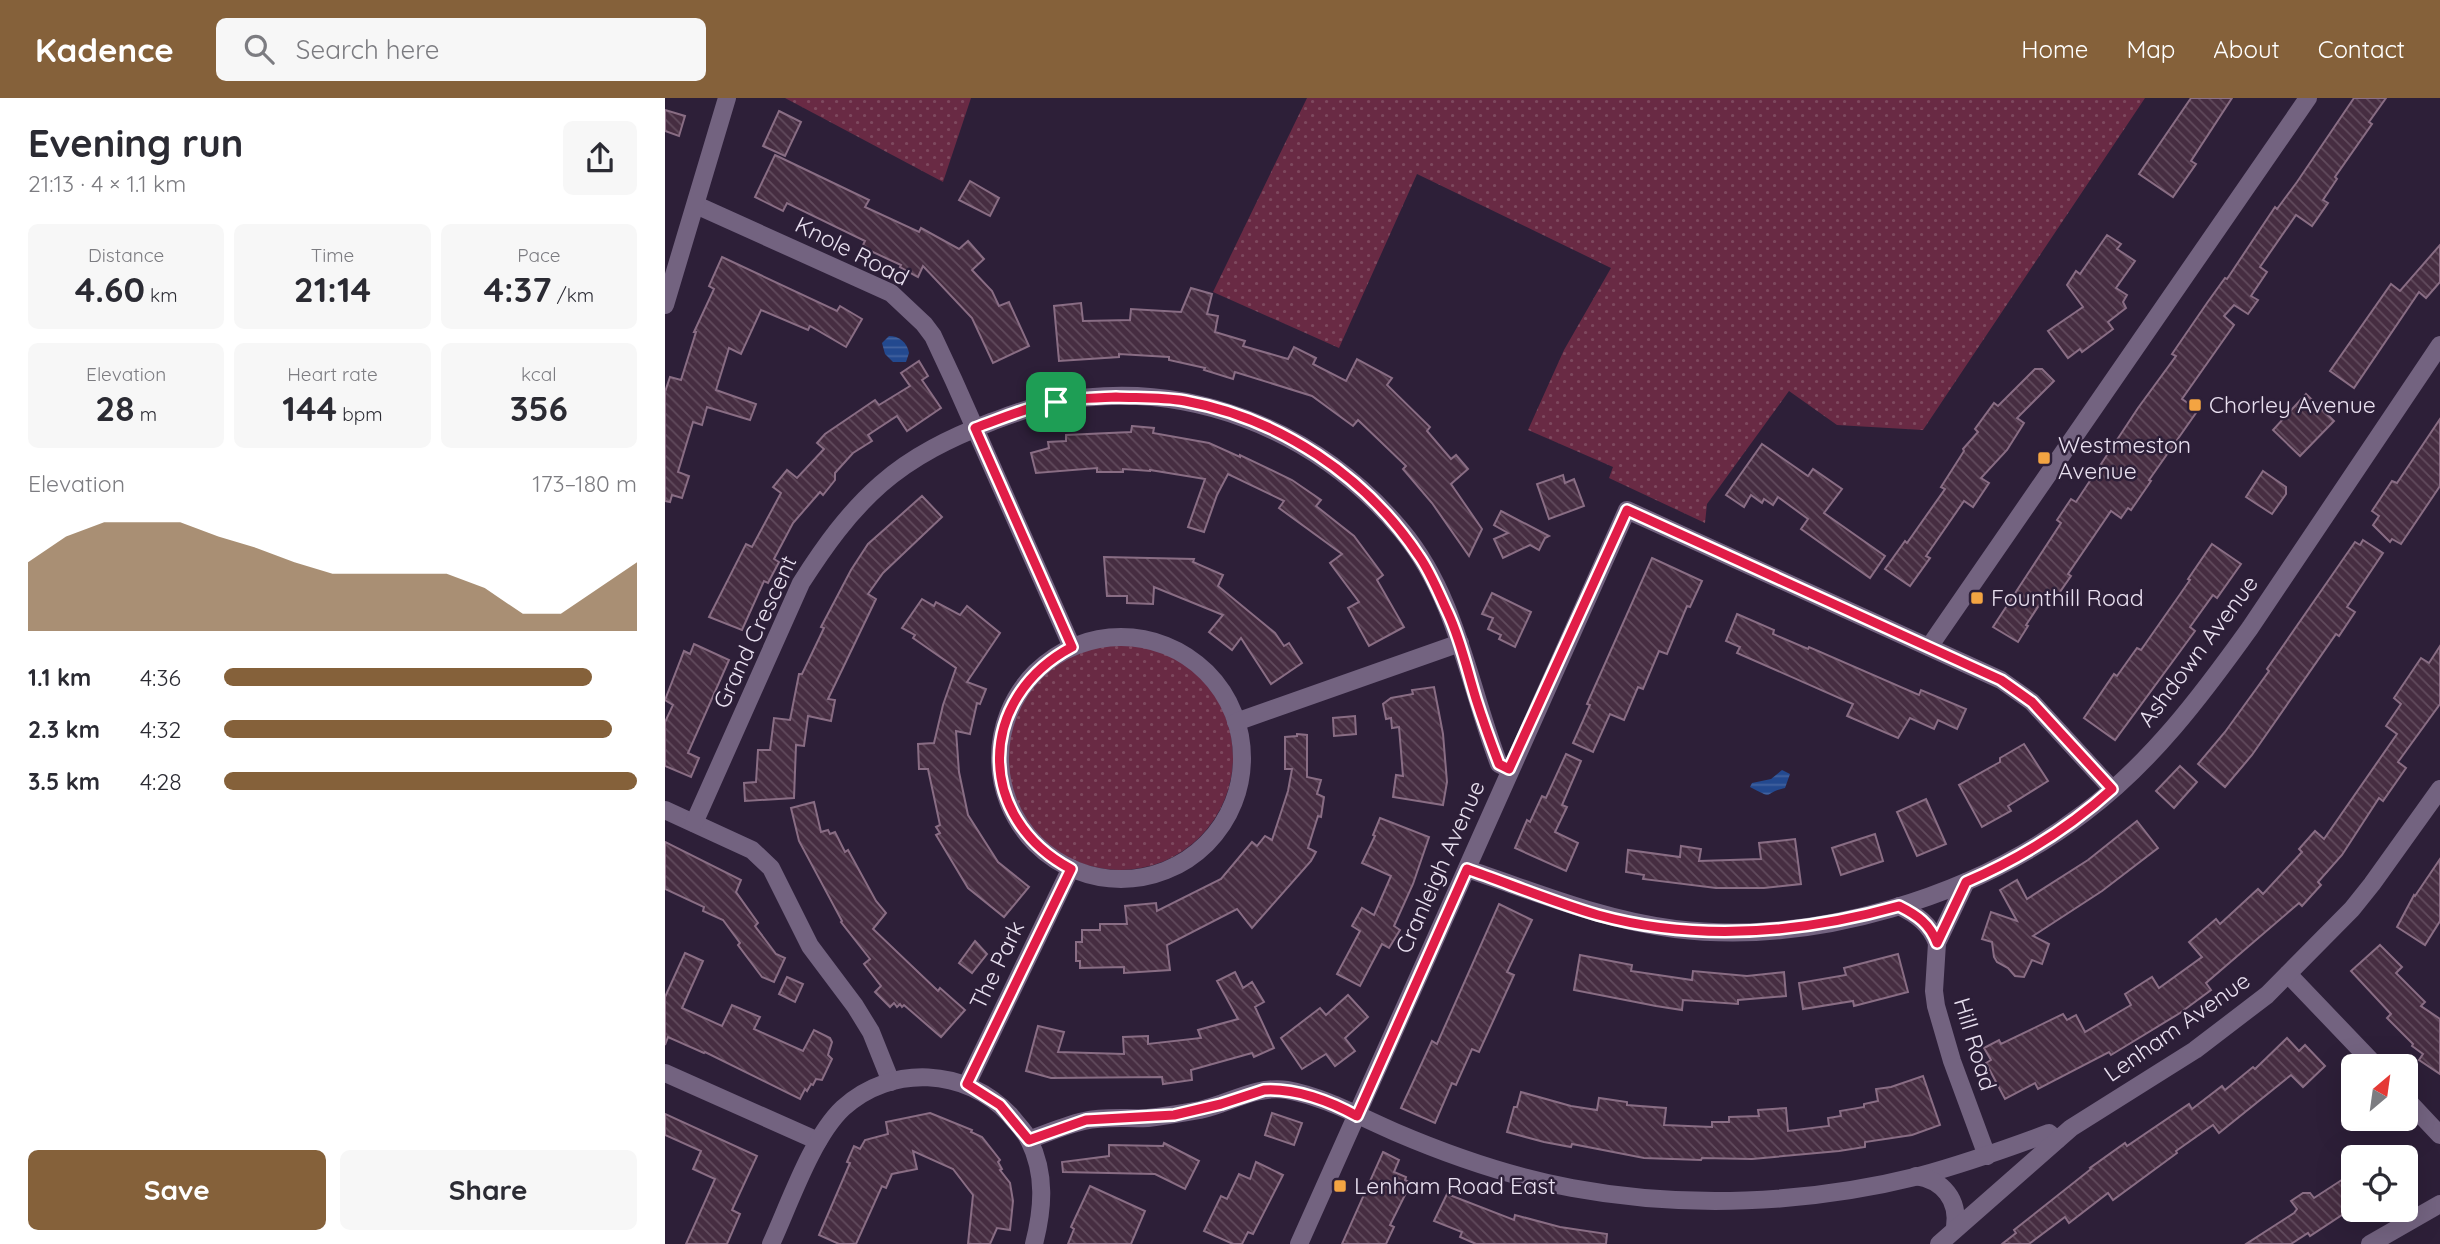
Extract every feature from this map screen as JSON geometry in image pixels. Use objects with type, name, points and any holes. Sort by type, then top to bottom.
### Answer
[{"type":"street","points":[[665,305],[727,98]]},
{"type":"street","points":[[2112,789],[2047,717],[2015,689],[1929,647],[2308,98]]},
{"type":"street","name":"Knole Road","points":[[696,205],[891,293],[915,313],[933,336],[1072,647]]},
{"type":"street","name":"Ashdown Avenue","points":[[1467,869],[1601,916],[1695,931],[1779,930],[1841,920],[1899,906],[1991,871],[2084,813],[2159,744],[2218,672],[2440,345]]},
{"type":"street","name":"Grand Crescent","points":[[694,823],[801,583],[824,547],[851,513],[903,467],[937,445],[1024,410],[1076,398],[1116,397],[1182,401],[1250,420],[1320,455],[1372,499],[1402,532],[1421,558],[1435,585],[1460,643],[1476,701],[1499,764],[1509,769]]},
{"type":"street","name":"Cranleigh Avenue","points":[[1299,1244],[1627,510],[1929,647]]},
{"type":"street","points":[[1124,637],[1166,646],[1186,656],[1210,676],[1223,693],[1236,722],[1242,750],[1237,794],[1225,821],[1198,852],[1171,869],[1136,878],[1099,877],[1071,869],[1045,852],[1023,830],[1015,817],[1003,788],[999,758],[1003,727],[1015,698],[1040,668],[1072,647],[1103,638],[1124,637]]},
{"type":"street","points":[[1236,722],[1460,643]]},
{"type":"street","name":"Lenham Avenue","points":[[1939,1244],[1955,1227],[2057,1140],[2087,1117],[2195,1050],[2243,1014],[2288,974],[2365,892],[2440,789]]},
{"type":"street","points":[[665,810],[752,850],[771,868],[810,946],[871,1032],[891,1082]]},
{"type":"street","name":"The Park","points":[[967,1084],[1071,869]]},
{"type":"street","name":"Hill Road","points":[[1966,882],[1937,943],[1934,975],[1936,1006],[1952,1061],[1987,1156]]},
{"type":"street","points":[[1899,906],[1912,912],[1928,925],[1937,943]]},
{"type":"street","points":[[2288,974],[2365,1054]]},
{"type":"street","points":[[665,1073],[818,1141]]},
{"type":"street","points":[[771,1244],[818,1141],[842,1109],[871,1089],[891,1082],[935,1077],[967,1084],[1000,1105],[1029,1140],[1040,1176],[1043,1200],[1034,1244]]},
{"type":"street","points":[[1029,1140],[1086,1120],[1174,1115],[1273,1089],[1304,1095],[1430,1146],[1535,1179],[1572,1188],[1650,1198],[1697,1200],[1832,1193],[1916,1177],[1987,1156],[2049,1133],[2057,1140]]},
{"type":"street","points":[[2419,1113],[2440,1135]]},
{"type":"street","points":[[1916,1177],[1934,1181],[1948,1192],[1955,1209],[1955,1227]]},
{"type":"street","points":[[2370,1244],[2440,1204]]},
{"type":"shaded area","points":[[785,98],[971,98],[943,182]]},
{"type":"shaded area","points":[[1307,98],[2145,98],[1923,430],[1837,425],[1789,391],[1707,504],[1705,523],[1609,478],[1613,467],[1528,430],[1564,350],[1611,268],[1417,174],[1339,348],[1213,292]]},
{"type":"shaded area","points":[[1109,644],[1131,644],[1173,657],[1192,669],[1208,685],[1225,714],[1233,757],[1225,800],[1208,829],[1192,845],[1163,862],[1131,870],[1109,870],[1067,857],[1048,845],[1032,829],[1015,800],[1007,768],[1007,746],[1020,704],[1032,685],[1048,669],[1077,652]]},
{"type":"water","points":[[889,336],[899,338],[906,346],[909,353],[906,362],[893,362],[885,354],[882,343]]},
{"type":"water","points":[[1782,770],[1790,774],[1785,788],[1767,795],[1750,787],[1752,783],[1771,779]]},
{"type":"building","points":[[2191,98],[2232,98],[2191,161],[2196,164],[2173,197],[2139,174]]},
{"type":"building","points":[[2354,98],[2386,98],[2369,122],[2372,124],[2335,177],[2337,179],[2323,200],[2328,203],[2312,226],[2296,215],[2260,267],[2267,272],[2251,296],[2258,300],[2248,314],[2234,305],[2224,316],[2234,325],[2182,399],[2198,410],[2149,480],[2151,481],[2131,510],[2128,508],[2121,518],[2111,511],[2068,574],[2071,576],[2055,599],[2047,593],[2018,642],[1993,627],[2061,523],[2057,520],[2071,499],[2076,502],[2176,356],[2172,354],[2207,303],[2225,278],[2227,279],[2275,207],[2277,209],[2297,182]]},
{"type":"building","points":[[665,110],[685,116],[679,136],[665,131]]},
{"type":"building","points":[[779,111],[801,122],[785,156],[763,146]]},
{"type":"building","points":[[775,155],[869,200],[865,207],[919,232],[921,228],[959,249],[968,241],[984,259],[972,270],[992,291],[999,306],[1009,302],[1029,346],[993,363],[972,318],[923,266],[918,277],[900,267],[901,265],[862,247],[865,241],[787,203],[783,211],[755,197]]},
{"type":"building","points":[[970,181],[999,198],[990,216],[959,200]]},
{"type":"building","points":[[2107,235],[2121,244],[2117,249],[2135,261],[2116,288],[2127,295],[2123,302],[2126,308],[2108,322],[2113,329],[2082,352],[2080,349],[2068,358],[2048,331],[2083,307],[2067,285],[2076,271],[2080,274]]},
{"type":"building","points":[[2440,245],[2440,282],[2426,298],[2419,292],[2354,388],[2330,371],[2391,284],[2400,291]]},
{"type":"building","points":[[722,257],[837,311],[840,306],[862,319],[846,347],[810,326],[808,330],[761,310],[741,354],[729,348],[716,390],[756,404],[750,420],[707,407],[702,425],[693,422],[678,472],[689,476],[682,498],[672,495],[670,502],[665,501],[665,392],[670,377],[681,380],[694,332],[714,289],[709,286]]},
{"type":"building","points":[[1191,288],[1212,294],[1207,314],[1218,316],[1215,332],[1245,341],[1243,346],[1288,359],[1294,347],[1316,358],[1313,364],[1346,381],[1357,359],[1392,378],[1387,385],[1430,427],[1427,431],[1451,459],[1456,455],[1468,469],[1451,484],[1482,529],[1469,556],[1432,503],[1403,469],[1406,466],[1358,420],[1353,426],[1312,396],[1235,372],[1233,379],[1204,370],[1205,368],[1169,360],[1169,357],[1119,354],[1119,357],[1059,361],[1054,306],[1081,303],[1083,321],[1130,320],[1131,309],[1181,312]]},
{"type":"building","points":[[919,361],[928,376],[922,380],[941,408],[907,431],[897,416],[868,435],[872,441],[853,453],[835,473],[835,480],[823,495],[820,492],[793,523],[774,559],[779,562],[768,583],[764,581],[742,630],[709,617],[746,544],[752,547],[781,493],[773,487],[787,470],[797,478],[824,449],[817,443],[825,434],[875,400],[879,405],[910,386],[901,373]]},
{"type":"building","points":[[2035,369],[2042,369],[2054,381],[2017,418],[2024,423],[2007,450],[1981,478],[1989,483],[1973,507],[1964,501],[1926,556],[1930,558],[1910,586],[1885,569],[1945,489],[1941,487],[1963,449],[1978,432],[1975,429],[1994,403],[1998,406]]},
{"type":"building","points":[[2306,394],[2334,421],[2300,456],[2273,430]]},
{"type":"building","points":[[2440,419],[2440,486],[2401,544],[2392,539],[2390,542],[2373,525],[2379,516],[2372,511],[2392,481],[2397,483]]},
{"type":"building","points":[[1132,426],[1154,428],[1153,433],[1209,443],[1240,455],[1292,480],[1321,500],[1316,506],[1354,536],[1383,575],[1377,580],[1404,627],[1369,646],[1348,608],[1359,602],[1330,563],[1342,554],[1279,508],[1284,501],[1228,474],[1217,495],[1204,532],[1188,527],[1205,479],[1150,470],[1097,472],[1097,468],[1036,473],[1031,453],[1049,448],[1048,442],[1066,441],[1066,435],[1131,432]]},
{"type":"building","points":[[1762,444],[1808,476],[1813,469],[1842,489],[1824,513],[1885,556],[1870,578],[1801,529],[1808,519],[1778,497],[1773,505],[1764,499],[1762,503],[1751,495],[1744,507],[1726,495]]},
{"type":"building","points":[[2263,471],[2286,487],[2286,494],[2272,514],[2246,497]]},
{"type":"building","points":[[1563,475],[1565,483],[1574,479],[1584,506],[1549,519],[1537,484]]},
{"type":"building","points":[[922,496],[942,517],[883,573],[868,594],[876,599],[828,699],[835,700],[831,721],[808,716],[804,746],[796,745],[794,798],[745,801],[744,783],[756,782],[758,750],[770,750],[774,718],[790,720],[799,674],[802,674],[824,628],[821,627],[851,570],[868,544]]},
{"type":"building","points":[[1501,511],[1549,536],[1539,550],[1530,545],[1503,558],[1494,539],[1508,533],[1494,525]]},
{"type":"building","points":[[2363,540],[2383,553],[2347,607],[2355,612],[2339,636],[2336,634],[2252,755],[2225,787],[2198,764],[2269,671],[2267,669],[2355,542],[2360,545]]},
{"type":"building","points":[[2212,544],[2241,564],[2217,598],[2213,595],[2190,627],[2195,631],[2115,740],[2084,718],[2114,674],[2117,676],[2137,648],[2141,650]]},
{"type":"building","points":[[1104,557],[1194,559],[1193,562],[1223,575],[1218,586],[1275,633],[1284,646],[1289,643],[1302,663],[1271,684],[1241,638],[1232,650],[1209,632],[1223,615],[1154,587],[1153,604],[1127,603],[1127,596],[1107,596]]},
{"type":"building","points":[[1652,558],[1702,581],[1690,607],[1687,606],[1667,654],[1659,651],[1643,689],[1638,687],[1624,720],[1610,714],[1593,752],[1573,743],[1590,705],[1587,704]]},
{"type":"building","points":[[1492,593],[1531,612],[1515,647],[1499,639],[1501,635],[1488,629],[1493,618],[1482,614]]},
{"type":"building","points":[[922,599],[934,606],[936,602],[960,615],[967,606],[1000,633],[967,682],[986,689],[980,704],[977,703],[970,734],[956,731],[959,772],[968,815],[998,862],[1029,887],[1004,917],[968,888],[936,835],[940,833],[936,827],[940,825],[928,769],[919,769],[918,744],[934,743],[956,668],[913,638],[915,635],[902,628]]},
{"type":"building","points":[[1737,614],[1808,649],[1809,647],[1919,695],[1921,690],[1966,709],[1957,729],[1938,720],[1934,729],[1910,718],[1898,738],[1847,716],[1853,704],[1737,653],[1740,647],[1726,641]]},
{"type":"building","points":[[694,644],[729,660],[688,753],[699,758],[691,777],[665,766],[665,722],[673,705],[665,700],[684,651],[690,654]]},
{"type":"building","points":[[2440,646],[2440,704],[2398,762],[2406,768],[2383,801],[2379,798],[2342,855],[2318,882],[2321,885],[2302,906],[2299,903],[2206,983],[2211,990],[2180,1013],[2111,1055],[2109,1052],[2038,1089],[2035,1083],[2005,1099],[1986,1063],[1991,1060],[1984,1048],[1999,1040],[2001,1044],[2063,1014],[2067,1020],[2076,1015],[2085,1032],[2131,1005],[2125,994],[2152,977],[2159,988],[2202,957],[2189,942],[2216,919],[2220,924],[2258,889],[2263,894],[2302,852],[2299,849],[2315,831],[2324,839],[2397,734],[2386,726],[2401,704],[2394,698],[2421,658],[2429,663]]},
{"type":"building","points":[[1434,687],[1443,734],[1447,782],[1443,805],[1393,797],[1396,775],[1403,776],[1399,727],[1392,728],[1391,718],[1386,719],[1383,704],[1391,698],[1413,694],[1412,690]]},
{"type":"building","points":[[1355,716],[1356,734],[1334,736],[1333,718]]},
{"type":"building","points":[[1307,735],[1307,777],[1321,780],[1317,794],[1324,797],[1321,817],[1318,816],[1308,848],[1316,852],[1252,928],[1237,909],[1167,945],[1170,970],[1124,973],[1124,967],[1080,968],[1080,961],[1076,961],[1076,942],[1082,942],[1082,930],[1100,930],[1100,924],[1127,924],[1125,906],[1156,903],[1157,911],[1221,879],[1252,842],[1257,846],[1265,836],[1272,840],[1288,791],[1292,769],[1285,769],[1285,737]]},
{"type":"building","points":[[2024,744],[2048,781],[2008,806],[2011,811],[1982,827],[1959,785],[2000,762],[2000,758]]},
{"type":"building","points":[[1566,754],[1581,761],[1562,805],[1567,807],[1555,832],[1578,843],[1566,871],[1515,848],[1527,820],[1530,822],[1542,796],[1546,798]]},
{"type":"building","points":[[2180,766],[2197,782],[2174,808],[2156,791]]},
{"type":"building","points":[[1926,799],[1946,844],[1917,856],[1897,812]]},
{"type":"building","points":[[814,802],[821,832],[835,832],[845,852],[848,850],[876,901],[886,913],[873,929],[938,991],[940,988],[965,1010],[941,1037],[904,1005],[897,1007],[894,1003],[890,1007],[875,992],[881,986],[864,964],[870,959],[841,922],[799,841],[791,808]]},
{"type":"building","points":[[1380,818],[1429,837],[1413,884],[1394,926],[1400,930],[1389,948],[1382,944],[1360,986],[1337,974],[1360,931],[1352,926],[1362,908],[1374,915],[1391,876],[1362,863]]},
{"type":"building","points":[[2137,821],[2158,848],[2102,891],[2033,936],[2049,944],[2042,964],[2032,960],[2024,977],[2015,976],[1997,962],[1992,942],[1982,939],[1991,912],[2017,921],[2000,890],[2017,880],[2027,899],[2088,860]]},
{"type":"building","points":[[1875,834],[1883,861],[1841,875],[1832,848]]},
{"type":"building","points":[[1795,839],[1801,884],[1764,888],[1716,888],[1643,879],[1644,875],[1626,872],[1628,850],[1680,857],[1681,846],[1701,849],[1699,861],[1761,859],[1759,843]]},
{"type":"building","points":[[665,842],[741,880],[736,892],[758,923],[755,926],[776,954],[785,958],[774,982],[762,977],[723,920],[703,911],[704,907],[665,889]]},
{"type":"building","points":[[2440,859],[2440,921],[2425,945],[2397,927],[2414,895]]},
{"type":"building","points":[[1499,904],[1532,920],[1507,972],[1514,975],[1479,1052],[1472,1049],[1456,1085],[1452,1083],[1435,1123],[1401,1108],[1432,1041],[1437,1044]]},
{"type":"building","points":[[975,941],[987,954],[972,973],[959,963]]},
{"type":"building","points":[[2380,945],[2402,967],[2396,973],[2425,1002],[2421,1006],[2440,1019],[2440,1074],[2419,1060],[2423,1054],[2412,1046],[2387,1018],[2391,1014],[2351,971]]},
{"type":"building","points":[[685,953],[703,961],[682,1008],[722,1026],[732,1005],[760,1017],[754,1029],[803,1051],[814,1030],[830,1038],[832,1042],[828,1055],[832,1059],[822,1080],[816,1079],[807,1091],[805,1089],[800,1099],[705,1052],[668,1037],[665,1045],[665,997]]},
{"type":"building","points":[[1898,954],[1908,992],[1854,1006],[1853,1001],[1803,1009],[1799,983],[1846,975],[1844,968]]},
{"type":"building","points":[[1580,955],[1632,965],[1631,971],[1692,980],[1693,971],[1747,976],[1784,972],[1786,996],[1738,1000],[1738,1004],[1683,1000],[1682,1010],[1574,990]]},
{"type":"building","points":[[1235,972],[1243,988],[1252,982],[1264,1002],[1255,1007],[1274,1048],[1254,1057],[1252,1053],[1191,1070],[1192,1080],[1163,1084],[1162,1077],[1051,1078],[1026,1071],[1038,1026],[1064,1032],[1058,1052],[1124,1054],[1123,1037],[1148,1036],[1148,1044],[1201,1038],[1198,1030],[1238,1019],[1217,981]]},
{"type":"building","points":[[787,977],[803,984],[795,1002],[779,994]]},
{"type":"building","points":[[1348,995],[1368,1017],[1345,1038],[1355,1051],[1335,1066],[1326,1054],[1302,1069],[1281,1038],[1320,1008],[1326,1015]]},
{"type":"building","points":[[2287,1038],[2299,1051],[2305,1045],[2325,1066],[2303,1087],[2291,1075],[2219,1133],[2213,1125],[2113,1200],[2108,1193],[2069,1223],[2065,1217],[2029,1244],[2002,1244],[2016,1233],[2014,1230],[2090,1168],[2189,1104],[2192,1109],[2222,1086],[2225,1090],[2253,1067],[2255,1069]]},
{"type":"building","points":[[1923,1076],[1940,1125],[1912,1135],[1865,1142],[1865,1147],[1839,1151],[1752,1159],[1644,1158],[1572,1144],[1571,1147],[1544,1142],[1507,1132],[1521,1092],[1597,1110],[1599,1098],[1627,1102],[1627,1105],[1666,1108],[1664,1125],[1712,1127],[1712,1122],[1729,1122],[1729,1117],[1759,1116],[1758,1110],[1786,1108],[1788,1131],[1829,1126],[1828,1118],[1841,1116],[1840,1111],[1864,1107],[1864,1104],[1878,1101],[1876,1089]]},
{"type":"building","points":[[930,1113],[972,1130],[971,1132],[982,1137],[1000,1160],[1000,1170],[1010,1183],[1013,1201],[1010,1230],[997,1228],[990,1244],[968,1244],[973,1195],[953,1169],[913,1151],[917,1169],[892,1174],[886,1188],[882,1186],[856,1244],[839,1244],[819,1235],[850,1163],[847,1162],[854,1146],[860,1149],[865,1140],[888,1134],[886,1122]]},
{"type":"building","points":[[1272,1113],[1302,1123],[1294,1145],[1265,1135]]},
{"type":"building","points":[[665,1114],[757,1156],[732,1210],[740,1214],[727,1244],[686,1244],[715,1179],[693,1169],[701,1151],[665,1135]]},
{"type":"building","points":[[1164,1143],[1199,1161],[1185,1189],[1155,1174],[1063,1172],[1062,1162],[1109,1156],[1109,1145],[1163,1146]]},
{"type":"building","points":[[1383,1152],[1399,1160],[1394,1172],[1406,1177],[1405,1180],[1411,1183],[1390,1225],[1394,1227],[1386,1244],[1342,1244]]},
{"type":"building","points":[[1256,1162],[1283,1175],[1253,1234],[1248,1232],[1242,1244],[1233,1244],[1204,1231],[1221,1196],[1227,1199],[1239,1174],[1250,1179]]},
{"type":"building","points":[[2341,1180],[2341,1216],[2310,1236],[2308,1233],[2291,1244],[2246,1244],[2294,1213],[2297,1209],[2291,1201],[2303,1193],[2310,1193],[2314,1198]]},
{"type":"building","points":[[1090,1186],[1145,1211],[1131,1244],[1068,1244],[1074,1229],[1071,1227]]},
{"type":"building","points":[[1447,1194],[1514,1220],[1515,1215],[1560,1227],[1607,1234],[1606,1244],[1476,1244],[1460,1237],[1462,1232],[1434,1221]]},
{"type":"place","name":"Chorley Avenue","points":[[2195,405]]},
{"type":"place","name":"Westmeston Avenue","points":[[2044,458]]},
{"type":"place","name":"Founthill Road","points":[[1977,598]]},
{"type":"place","name":"Lenham Road East","points":[[1340,1186]]},
{"type":"route","points":[[1116,397],[1159,398],[1204,405],[1250,420],[1296,441],[1339,470],[1372,499],[1421,558],[1460,643],[1476,701],[1499,764],[1509,769],[1627,510],[2001,680],[2032,702],[2112,789],[2084,813],[2051,835],[1991,871],[1966,882],[1937,943],[1928,925],[1912,912],[1899,906],[1841,920],[1779,930],[1695,931],[1601,916],[1467,869],[1357,1116],[1304,1095],[1273,1089],[1174,1115],[1086,1120],[1029,1140],[1000,1105],[967,1084],[1071,869],[1045,852],[1023,830],[1003,788],[999,758],[1003,727],[1015,698],[1034,673],[1072,647],[975,428],[1024,410],[1056,402],[1076,398],[1116,397]]}]
